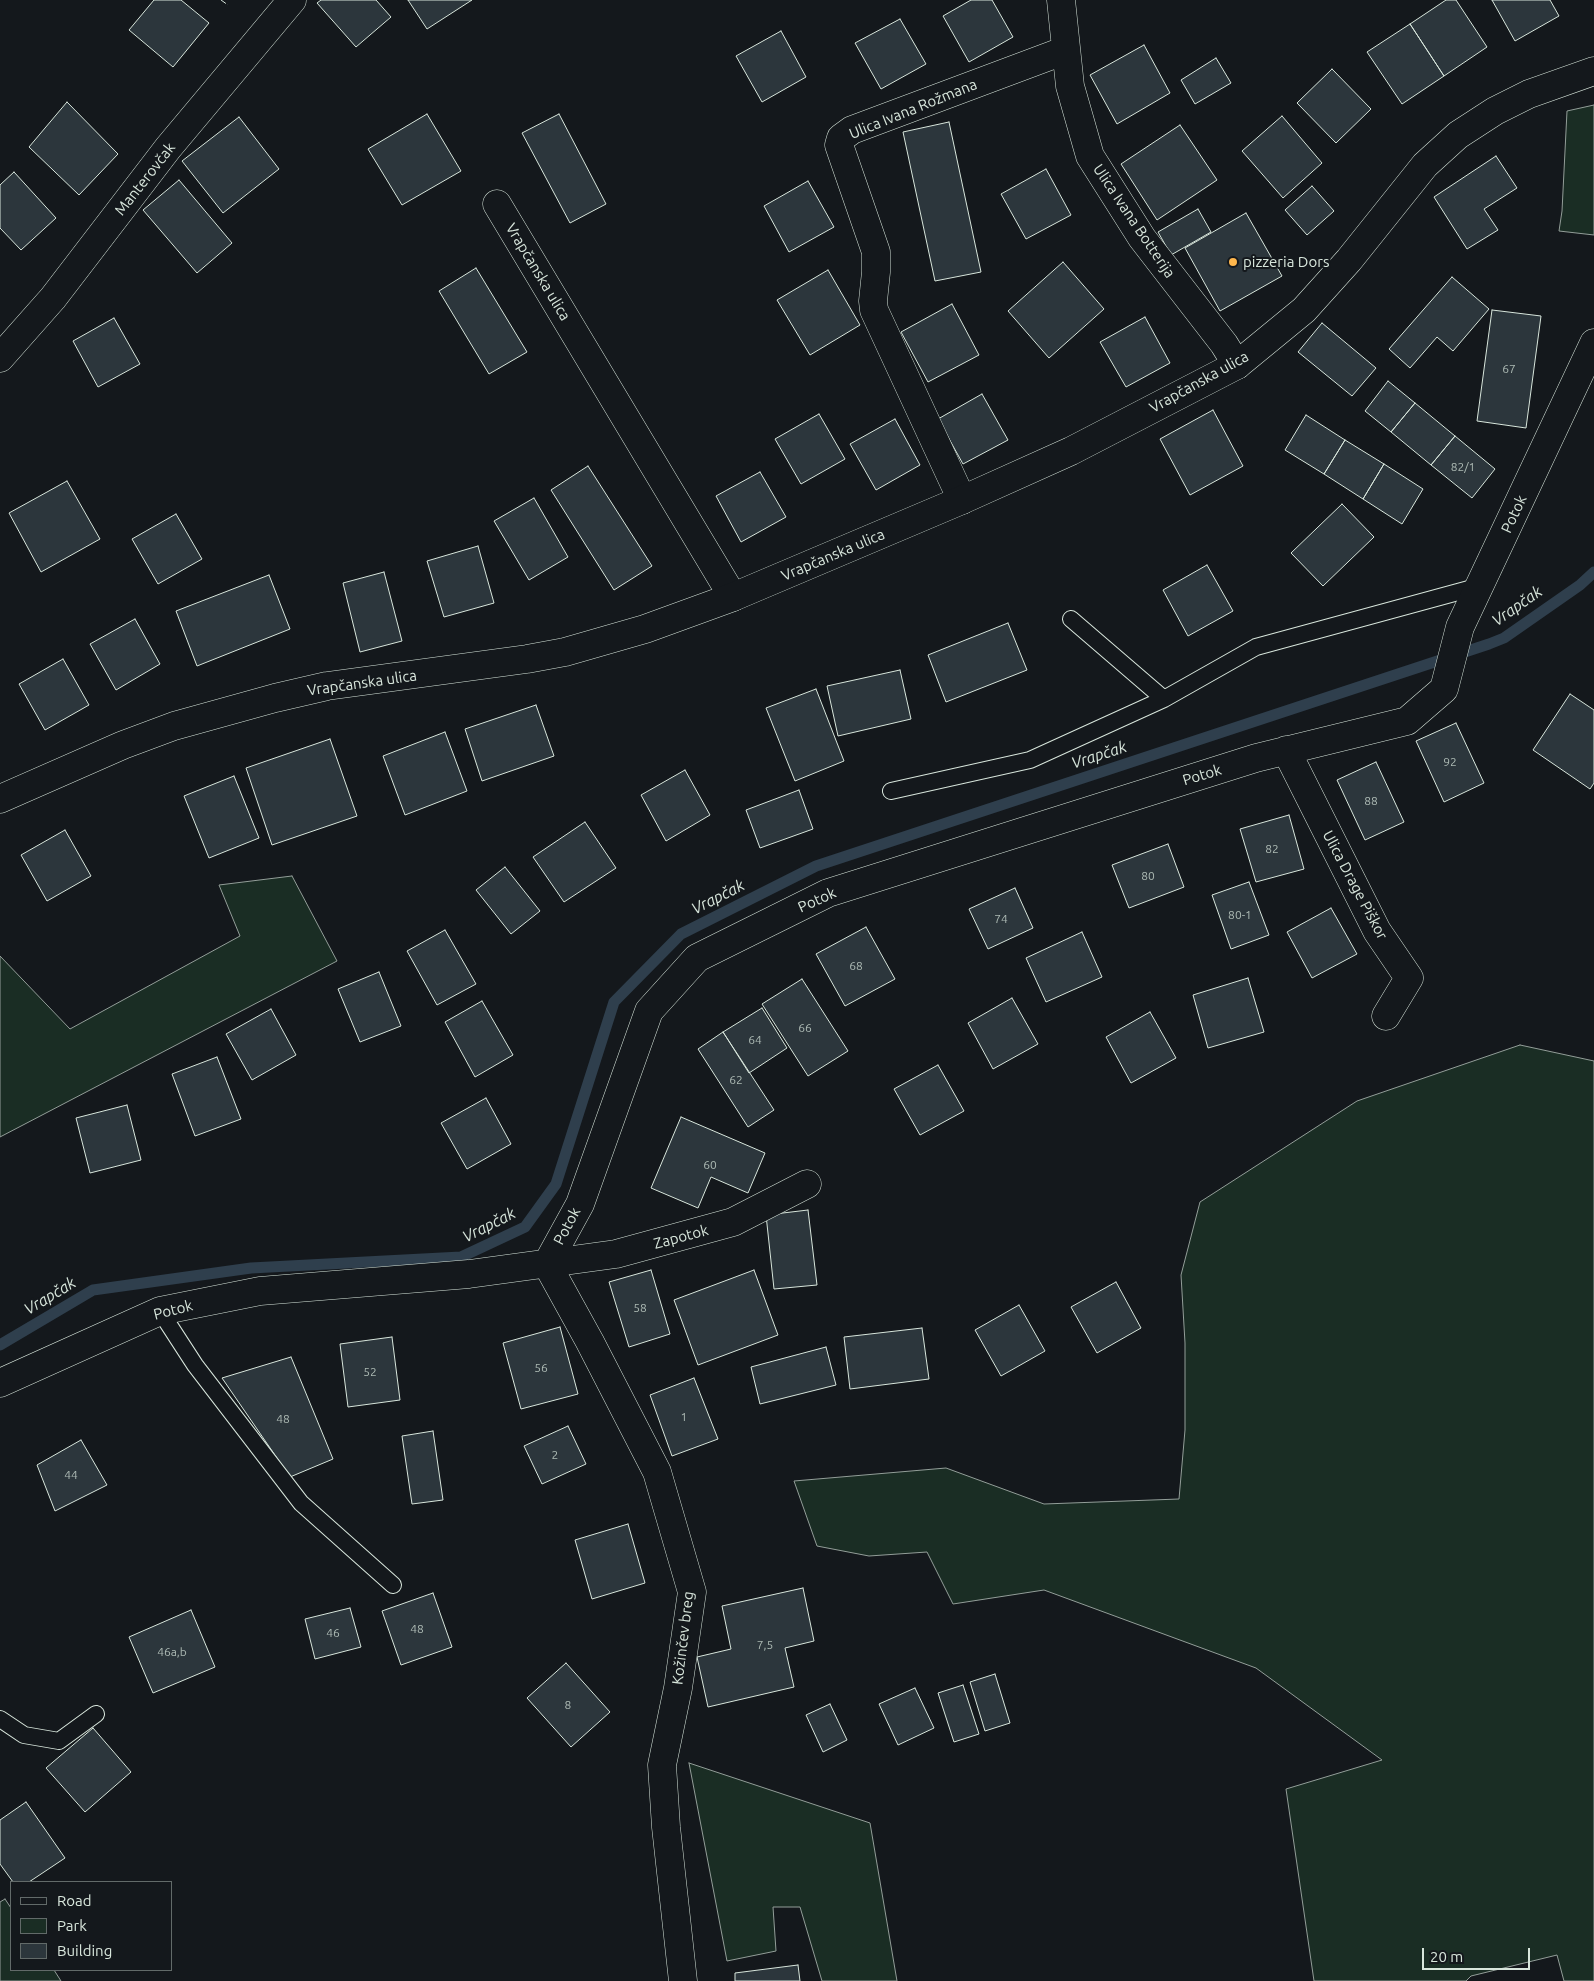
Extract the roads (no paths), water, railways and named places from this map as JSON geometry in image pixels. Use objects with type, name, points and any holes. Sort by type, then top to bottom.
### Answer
[{"type":"street","name":"Manterovčak","points":[[0,358],[53,298],[168,148],[292,0]]},
{"type":"street","name":"Ulica Ivana Botterija","points":[[1061,0],[1070,86],[1090,156],[1142,238],[1224,344],[1237,365]]},
{"type":"street","name":"Ulica Ivana Rožmana","points":[[962,500],[874,310],[876,252],[839,146],[842,138],[852,130],[1066,50]]},
{"type":"street","name":"Vrapčanska ulica","points":[[0,800],[123,745],[174,726],[225,711],[327,686],[527,659],[565,652],[645,629],[733,597],[962,500],[1071,451],[1237,365],[1304,310],[1349,260],[1425,165],[1458,135],[1495,111],[1529,94],[1594,71]]},
{"type":"street","name":"Vrapčanska ulica","points":[[497,204],[733,597]]},
{"type":"street","name":"Potok","points":[[0,1383],[160,1311],[260,1291],[469,1274],[547,1264],[580,1204],[650,1011],[697,958],[828,893],[1286,750],[1407,721],[1444,689],[1460,627],[1594,343]]},
{"type":"street","name":"Ulica Drage Piškor","points":[[1286,750],[1377,931],[1409,978],[1386,1016]]},
{"type":"street","name":"Zapotok","points":[[547,1264],[616,1254],[733,1222],[807,1184]]},
{"type":"street","name":"Kožinčev breg","points":[[547,1264],[590,1342],[657,1472],[692,1592],[678,1688],[662,1765],[666,1827],[683,1981]]},
{"type":"lane","points":[[890,791],[1030,760],[1164,699],[1256,647],[1480,586]]},
{"type":"lane","points":[[1071,619],[1164,699]]},
{"type":"lane","points":[[160,1311],[195,1365],[301,1503],[393,1584]]},
{"type":"lane","points":[[0,1719],[24,1734],[58,1741],[96,1714]]},
{"type":"waterway","name":"Vrapčak","points":[[0,1345],[93,1290],[251,1268],[461,1257],[525,1227],[556,1184],[614,1002],[681,934],[816,866],[1489,644],[1504,638],[1580,585],[1594,572]]},
{"type":"place","name":"pizzeria Dors","points":[[1233,262]]}]
